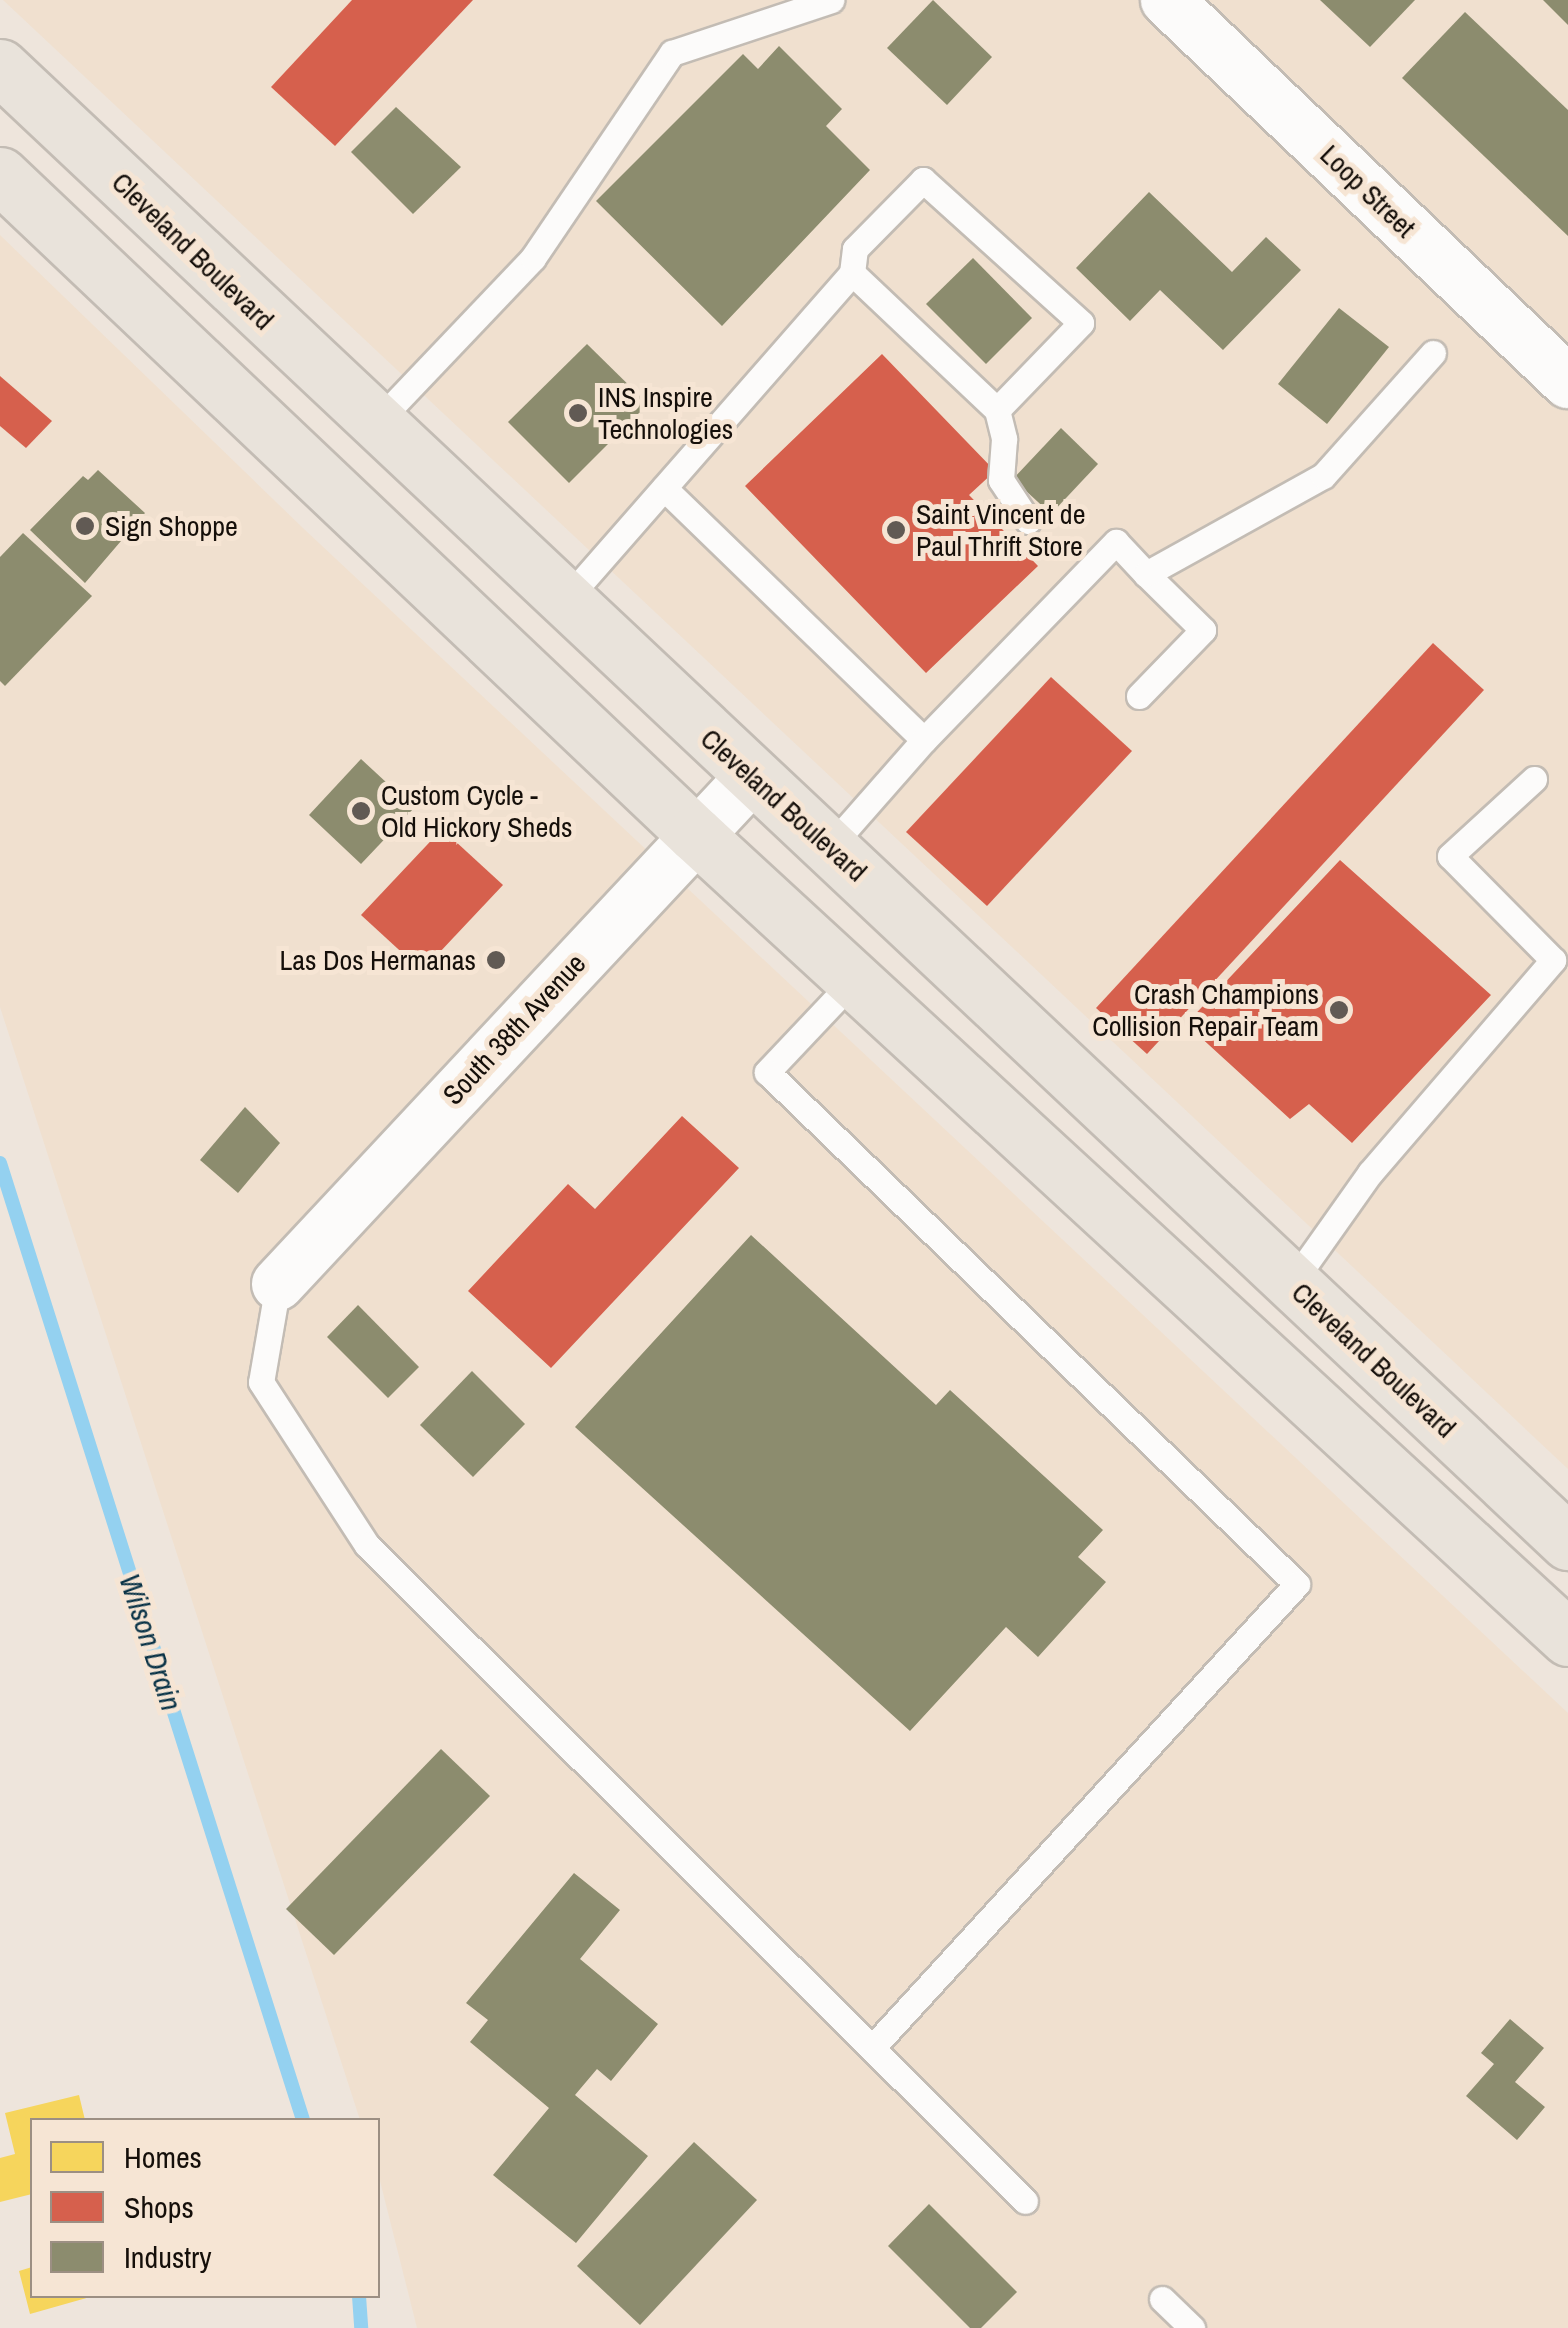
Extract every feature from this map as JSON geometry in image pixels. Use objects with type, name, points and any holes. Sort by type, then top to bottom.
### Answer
[{"type":"main road","name":"Cleveland Boulevard","points":[[0,67],[564,602],[832,846],[1568,1542]]},
{"type":"main road","points":[[0,175],[695,834],[1562,1621]]},
{"type":"street","name":"Loop Street","points":[[1167,0],[1568,382]]},
{"type":"street","name":"South 38th Avenue","points":[[278,1284],[752,777]]},
{"type":"lane","points":[[375,424],[533,258],[672,53],[831,0]]},
{"type":"lane","points":[[564,602],[852,274],[855,249],[923,180],[1080,323],[997,410]]},
{"type":"lane","points":[[852,274],[997,410],[1004,439],[1001,480],[1028,521]]},
{"type":"lane","points":[[1146,574],[1322,476],[1433,354]]},
{"type":"lane","points":[[664,488],[924,740]]},
{"type":"lane","points":[[832,846],[924,740],[1116,542],[1203,630],[1139,696]]},
{"type":"lane","points":[[1292,1283],[1370,1173],[1560,952],[1450,856],[1534,778]]},
{"type":"lane","points":[[854,980],[767,1072],[1296,1584],[872,2048]]},
{"type":"lane","points":[[278,1284],[261,1382],[367,1544],[1025,2202]]},
{"type":"lane","points":[[1162,2298],[1192,2328]]},
{"type":"shaded area","points":[[3,0],[1568,0],[1568,1469]]},
{"type":"shaded area","points":[[0,235],[304,529],[1568,1713],[1568,2328],[417,2328],[380,2181],[380,2118],[359,2118],[0,1007]]},
{"type":"building: Homes","points":[[79,2095],[85,2118],[30,2118],[30,2194],[0,2202],[0,2158],[15,2154],[5,2113]]},
{"type":"building: Homes","points":[[30,2268],[30,2298],[86,2298],[30,2314],[19,2271]]},
{"type":"building: Shops","points":[[352,0],[473,0],[335,146],[271,87]]},
{"type":"building: Shops","name":"Saint Vincent de Paul Thrift Store","points":[[882,354],[995,471],[969,495],[1038,566],[926,673],[745,486]]},
{"type":"building: Shops","points":[[0,376],[52,421],[26,448],[0,426]]},
{"type":"building: Shops","points":[[1433,643],[1484,690],[1147,1054],[1096,1008]]},
{"type":"building: Shops","points":[[1051,677],[1132,751],[987,906],[906,832]]},
{"type":"building: Shops","points":[[442,829],[503,885],[422,971],[361,915]]},
{"type":"building: Shops","name":"Crash Champions Collision Repair Team","points":[[1340,860],[1491,995],[1352,1143],[1309,1104],[1290,1119],[1186,1024]]},
{"type":"building: Shops","points":[[682,1116],[739,1168],[551,1368],[468,1291],[568,1184],[595,1209]]},
{"type":"building: Industry","points":[[933,0],[992,57],[947,105],[887,48]]},
{"type":"building: Industry","points":[[1320,0],[1415,0],[1370,47]]},
{"type":"building: Industry","points":[[1543,0],[1568,0],[1568,25]]},
{"type":"building: Industry","points":[[1465,12],[1568,110],[1568,236],[1402,78]]},
{"type":"building: Industry","points":[[779,46],[842,109],[826,126],[870,170],[722,326],[596,201],[743,54],[758,69]]},
{"type":"building: Industry","points":[[396,107],[461,167],[413,214],[351,152]]},
{"type":"building: Industry","points":[[1149,192],[1232,272],[1266,237],[1301,270],[1223,350],[1160,290],[1130,321],[1076,268]]},
{"type":"building: Industry","points":[[973,258],[1032,318],[986,364],[926,304]]},
{"type":"building: Industry","points":[[1339,308],[1389,347],[1327,424],[1278,384]]},
{"type":"building: Industry","name":"INS Inspire Technologies","points":[[587,344],[648,404],[569,483],[508,422]]},
{"type":"building: Industry","points":[[1061,428],[1098,464],[1051,514],[1013,479]]},
{"type":"building: Industry","name":"Sign Shoppe","points":[[98,470],[145,513],[85,583],[30,530],[83,476],[88,480]]},
{"type":"building: Industry","points":[[23,533],[92,596],[5,686],[0,681],[0,557]]},
{"type":"building: Industry","name":"Custom Cycle - Old Hickory Sheds","points":[[361,759],[414,808],[361,864],[309,815]]},
{"type":"building: Industry","points":[[245,1107],[280,1143],[238,1193],[200,1160]]},
{"type":"building: Industry","points":[[751,1235],[936,1405],[950,1390],[1103,1530],[1078,1557],[1106,1582],[1038,1657],[1006,1627],[910,1731],[575,1427]]},
{"type":"building: Industry","points":[[358,1305],[419,1367],[388,1398],[327,1337]]},
{"type":"building: Industry","points":[[472,1371],[525,1424],[473,1477],[420,1425]]},
{"type":"building: Industry","points":[[441,1749],[490,1796],[334,1955],[286,1909]]},
{"type":"building: Industry","points":[[574,1873],[620,1910],[580,1959],[658,2024],[611,2081],[597,2069],[575,2095],[648,2156],[576,2243],[493,2175],[549,2108],[470,2042],[488,2020],[466,2003]]},
{"type":"building: Industry","points":[[1510,2019],[1544,2048],[1515,2082],[1545,2107],[1517,2140],[1466,2096],[1494,2064],[1481,2053]]},
{"type":"building: Industry","points":[[694,2142],[757,2200],[640,2325],[577,2266]]},
{"type":"building: Industry","points":[[929,2204],[1017,2292],[981,2328],[970,2328],[888,2246]]},
{"type":"waterway","name":"Wilson Drain","points":[[0,1163],[302,2118]]},
{"type":"waterway","name":"Wilson Drain","points":[[359,2298],[361,2328]]},
{"type":"place","name":"INS Inspire Technologies","points":[[578,413]]},
{"type":"place","name":"Sign Shoppe","points":[[85,526]]},
{"type":"place","name":"Saint Vincent de Paul Thrift Store","points":[[896,530]]},
{"type":"place","name":"Custom Cycle - Old Hickory Sheds","points":[[361,811]]},
{"type":"place","name":"Las Dos Hermanas","points":[[496,960]]},
{"type":"place","name":"Crash Champions Collision Repair Team","points":[[1339,1010]]}]
